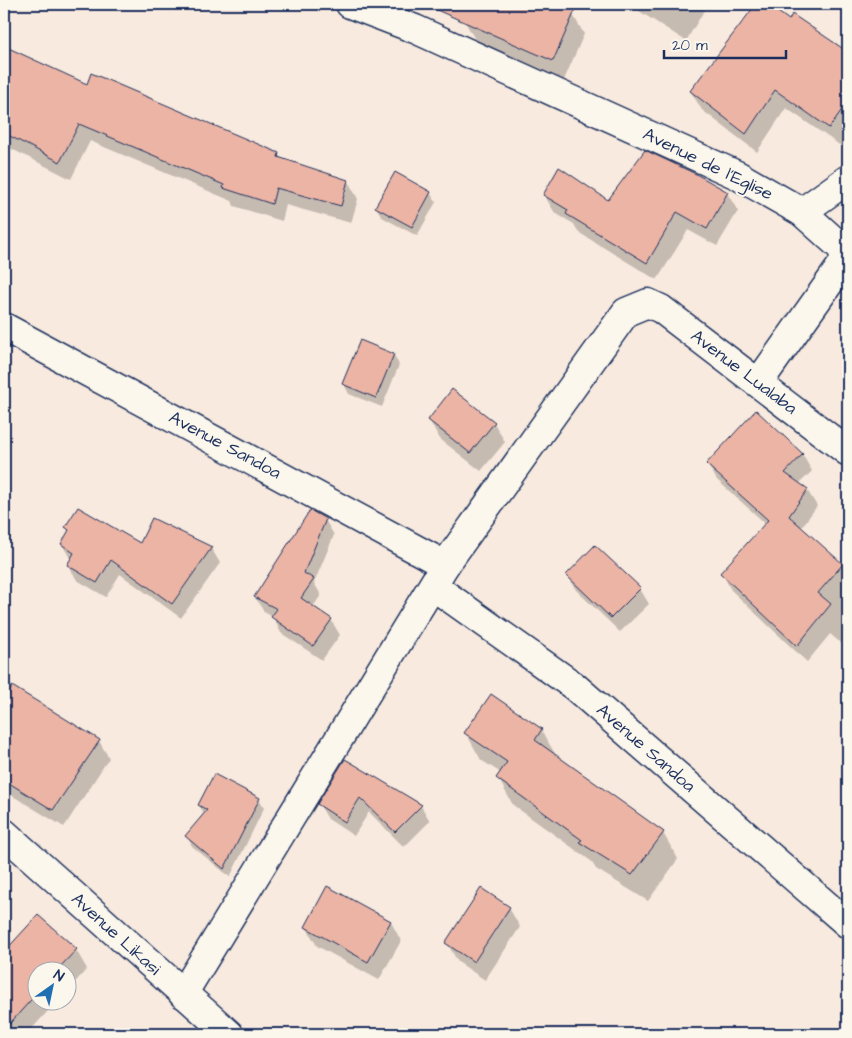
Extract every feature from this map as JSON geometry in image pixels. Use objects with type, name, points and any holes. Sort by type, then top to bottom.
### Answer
[{"type":"street","name":"Avenue de l'Eglise","points":[[350,4],[415,29],[737,175],[802,212],[843,249],[844,262],[758,382]]},
{"type":"street","points":[[802,212],[848,179]]},
{"type":"street","name":"Avenue Lualaba","points":[[439,575],[612,329],[626,312],[636,306],[648,303],[661,309],[848,452]]},
{"type":"street","name":"Avenue Sandoa","points":[[4,327],[439,575],[574,686],[848,924]]},
{"type":"street","points":[[182,994],[439,575]]},
{"type":"street","name":"Avenue Likasi","points":[[4,833],[182,994],[216,1031]]},
{"type":"building","points":[[423,4],[578,4],[553,61]]},
{"type":"building","points":[[756,4],[767,4],[789,20],[792,14],[848,52],[848,101],[829,128],[775,90],[746,134],[690,91]]},
{"type":"building","points":[[4,46],[87,84],[91,73],[279,153],[278,157],[348,180],[341,206],[276,188],[272,204],[223,188],[224,185],[79,124],[60,162],[4,133]]},
{"type":"building","points":[[645,150],[696,174],[728,192],[707,229],[677,212],[647,263],[566,214],[568,210],[543,195],[559,167],[608,200]]},
{"type":"building","points":[[395,172],[431,192],[412,227],[375,207]]},
{"type":"building","points":[[360,340],[394,354],[376,398],[342,384]]},
{"type":"building","points":[[452,389],[495,422],[470,453],[428,420]]},
{"type":"building","points":[[756,410],[803,454],[785,473],[808,489],[789,516],[843,564],[818,593],[831,604],[797,646],[720,573],[768,520],[706,464]]},
{"type":"building","points":[[78,507],[140,543],[152,518],[212,547],[172,604],[111,560],[97,583],[67,565],[74,553],[61,544],[69,530],[65,527]]},
{"type":"building","points":[[310,510],[326,519],[304,573],[314,579],[301,598],[332,619],[313,646],[271,617],[277,609],[254,597]]},
{"type":"building","points":[[595,545],[641,588],[611,618],[566,575]]},
{"type":"building","points":[[12,686],[100,740],[53,810],[4,780],[4,707]]},
{"type":"building","points":[[491,694],[542,729],[535,740],[664,832],[632,875],[579,842],[582,840],[496,778],[507,762],[464,733]]},
{"type":"building","points":[[345,759],[422,805],[395,832],[360,798],[345,822],[317,804]]},
{"type":"building","points":[[214,774],[260,798],[224,869],[185,836],[207,810],[198,805]]},
{"type":"building","points":[[327,886],[391,921],[368,962],[305,927]]},
{"type":"building","points":[[481,888],[510,907],[474,962],[445,943]]},
{"type":"building","points":[[38,915],[77,949],[67,960],[28,960],[28,1003],[4,1030],[4,952]]}]
